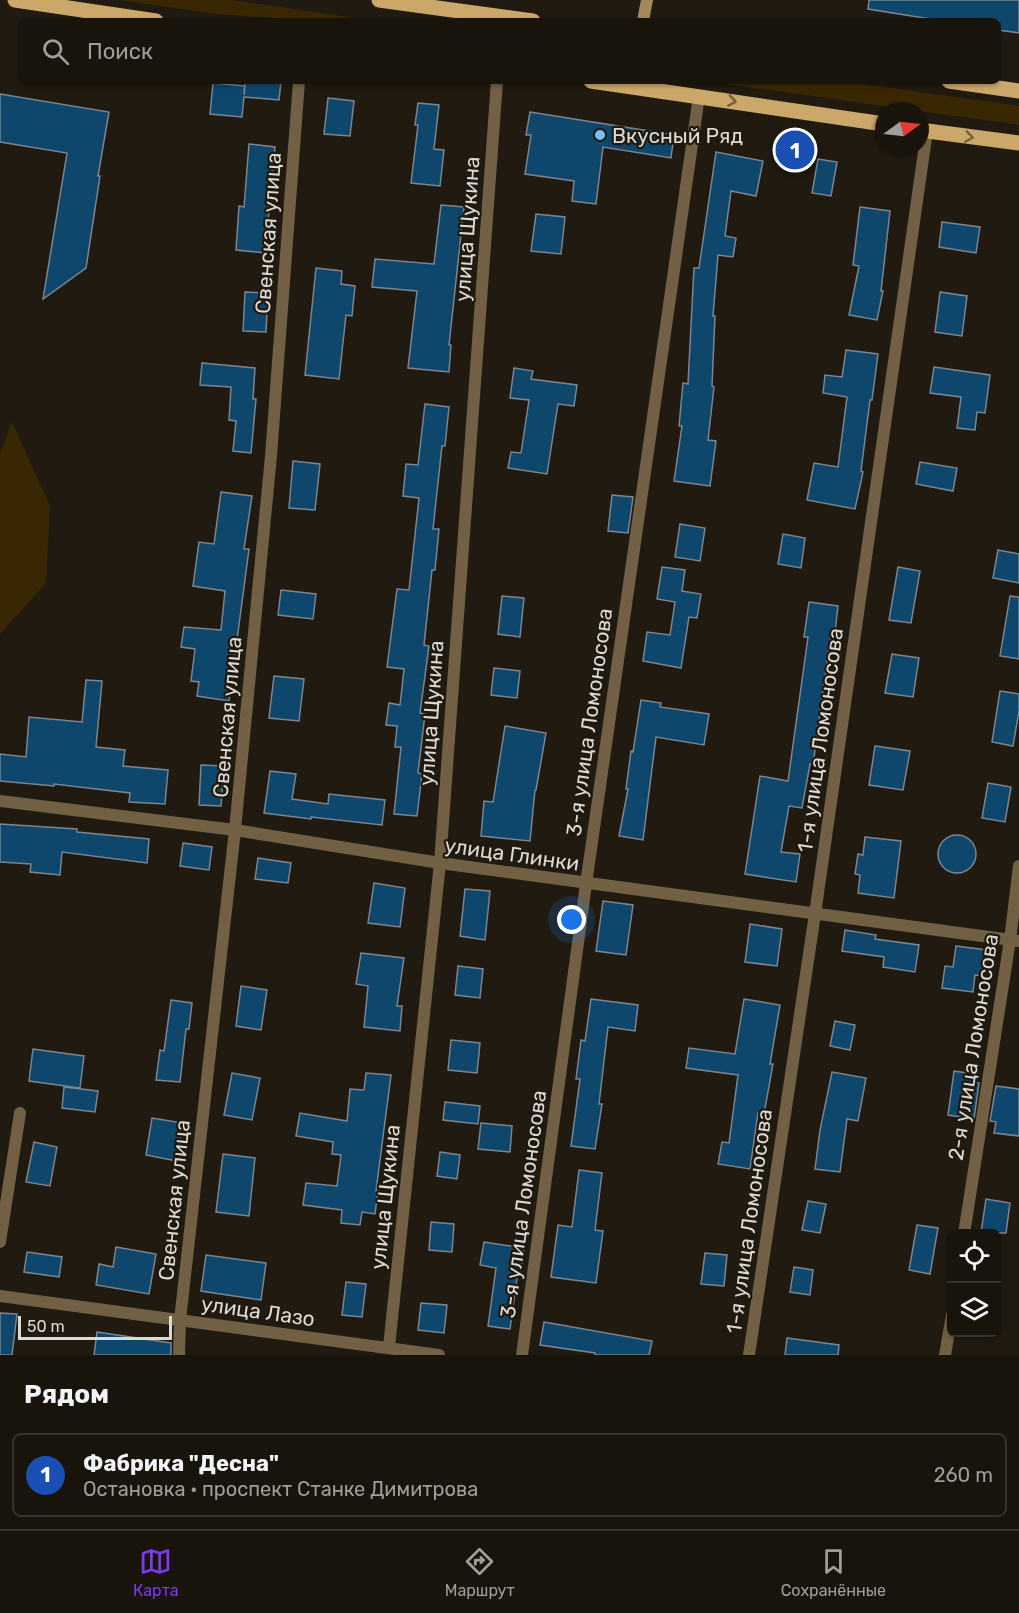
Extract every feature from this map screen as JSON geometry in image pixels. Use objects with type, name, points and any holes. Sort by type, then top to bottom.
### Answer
[{"type":"main road","points":[[15,0],[136,18]]},
{"type":"main road","points":[[379,0],[511,18]]},
{"type":"main road","points":[[634,84],[875,123]]},
{"type":"main road","points":[[970,84],[1019,91]]},
{"type":"main road","points":[[929,131],[1019,143]]},
{"type":"street","points":[[644,18],[646,0]]},
{"type":"street","name":"Свенская улица","points":[[179,1355],[180,1320],[235,830],[271,456],[299,84]]},
{"type":"street","name":"улица Щукина","points":[[389,1347],[440,863],[497,84]]},
{"type":"street","name":"3-я улица Ломоносова","points":[[522,1355],[586,884],[699,96]]},
{"type":"street","name":"1-я улица Ломоносова","points":[[749,1355],[815,914],[919,156]]},
{"type":"street","name":"улица Глинки","points":[[0,801],[235,830],[586,884],[1015,941]]},
{"type":"street","name":"2-я улица Ломоносова","points":[[965,1229],[1015,941],[1019,866]]},
{"type":"street","points":[[0,1242],[20,1113]]},
{"type":"street","name":"улица Лазо","points":[[0,1296],[439,1355]]},
{"type":"street","points":[[945,1355],[948,1337]]},
{"type":"shaded area","points":[[119,0],[232,0],[355,18],[274,18],[216,14]]},
{"type":"shaded area","points":[[725,84],[861,84],[1019,106],[1019,125],[929,112],[929,102],[875,102],[875,105]]},
{"type":"shaded area","points":[[12,422],[50,506],[46,583],[0,634],[0,454]]},
{"type":"building","points":[[869,0],[1019,0],[1019,33],[1001,30],[1001,18],[924,18],[868,9]]},
{"type":"building","points":[[213,84],[245,86],[245,84],[281,84],[279,100],[244,97],[242,117],[210,114]]},
{"type":"building","points":[[0,94],[109,112],[86,268],[43,299],[67,153],[0,142]]},
{"type":"building","points":[[328,98],[354,101],[350,136],[324,134]]},
{"type":"building","points":[[418,103],[439,105],[434,149],[444,150],[440,186],[411,183],[418,125],[415,125]]},
{"type":"building","points":[[530,112],[674,135],[671,158],[603,147],[596,204],[572,201],[574,181],[525,174],[531,135],[526,135]]},
{"type":"building","points":[[249,144],[275,147],[265,253],[236,250],[239,206],[244,207]]},
{"type":"building","points":[[716,152],[763,161],[756,196],[731,191],[725,236],[736,238],[733,257],[718,255],[713,316],[715,316],[712,386],[714,387],[708,440],[716,441],[710,486],[674,481],[682,426],[679,426],[683,383],[688,384],[694,268],[699,268]]},
{"type":"building","points":[[818,159],[837,162],[831,196],[812,193]]},
{"type":"building","points":[[441,205],[464,207],[449,345],[451,345],[449,372],[408,368],[417,291],[372,287],[375,259],[434,264]]},
{"type":"building","points":[[860,207],[890,211],[881,291],[883,291],[877,320],[849,315],[859,266],[853,265]]},
{"type":"building","points":[[536,214],[565,217],[561,254],[531,251]]},
{"type":"building","points":[[942,222],[980,227],[976,253],[939,247]]},
{"type":"building","points":[[316,268],[342,271],[341,284],[355,286],[352,316],[346,315],[339,379],[305,375]]},
{"type":"building","points":[[245,292],[268,293],[266,332],[243,331]]},
{"type":"building","points":[[940,292],[967,296],[962,336],[935,332]]},
{"type":"building","points":[[846,350],[878,354],[872,400],[870,400],[861,471],[863,472],[855,509],[807,500],[814,463],[838,467],[847,397],[823,393],[825,375],[842,377]]},
{"type":"building","points":[[202,363],[255,368],[253,399],[256,399],[251,453],[233,451],[236,421],[229,420],[231,387],[200,385]]},
{"type":"building","points":[[934,367],[990,375],[985,413],[977,412],[975,430],[957,428],[961,397],[930,393]]},
{"type":"building","points":[[514,368],[533,371],[531,379],[577,385],[574,406],[558,404],[547,474],[508,468],[511,452],[521,453],[529,400],[510,398]]},
{"type":"building","points":[[425,404],[449,407],[445,446],[442,446],[433,529],[439,529],[424,645],[429,646],[420,713],[425,714],[418,773],[422,774],[417,816],[394,814],[401,747],[395,747],[397,726],[386,725],[389,703],[400,705],[404,669],[387,667],[397,589],[409,590],[419,498],[403,496],[406,464],[418,465]]},
{"type":"building","points":[[293,461],[320,464],[315,510],[289,508]]},
{"type":"building","points":[[920,462],[957,468],[953,491],[916,484]]},
{"type":"building","points":[[221,492],[252,496],[244,549],[249,549],[229,701],[197,696],[199,682],[191,681],[195,649],[181,647],[184,627],[221,630],[225,591],[193,586],[199,542],[214,544]]},
{"type":"building","points":[[612,495],[633,497],[628,533],[608,531]]},
{"type":"building","points":[[680,524],[705,528],[700,561],[675,557]]},
{"type":"building","points":[[783,534],[805,538],[801,568],[778,564]]},
{"type":"building","points":[[998,550],[1019,554],[1019,583],[993,578]]},
{"type":"building","points":[[662,567],[685,570],[682,591],[701,594],[697,618],[689,617],[681,668],[643,661],[647,632],[670,635],[675,602],[657,599]]},
{"type":"building","points":[[898,567],[920,571],[911,623],[889,620]]},
{"type":"building","points":[[281,590],[316,594],[313,619],[278,615]]},
{"type":"building","points":[[502,596],[524,598],[520,637],[498,634]]},
{"type":"building","points":[[1010,596],[1019,597],[1019,659],[1000,656]]},
{"type":"building","points":[[809,602],[838,606],[834,641],[830,640],[813,765],[810,764],[802,808],[789,806],[781,852],[800,854],[796,882],[745,874],[760,776],[788,781],[808,637],[804,637]]},
{"type":"building","points":[[892,654],[919,658],[913,697],[885,693]]},
{"type":"building","points":[[494,668],[520,671],[517,698],[491,695]]},
{"type":"building","points":[[274,676],[304,679],[299,721],[269,718]]},
{"type":"building","points":[[86,680],[102,681],[96,747],[125,750],[123,766],[168,770],[165,804],[129,802],[130,793],[54,784],[54,786],[0,781],[0,754],[26,757],[29,717],[82,722]]},
{"type":"building","points":[[1000,691],[1019,694],[1019,711],[1013,746],[992,742]]},
{"type":"building","points":[[641,700],[661,703],[660,707],[709,714],[704,745],[656,737],[643,840],[619,836]]},
{"type":"building","points":[[505,726],[546,733],[535,790],[530,841],[481,836],[484,801],[493,802]]},
{"type":"building","points":[[875,746],[910,751],[903,790],[869,785]]},
{"type":"building","points":[[201,765],[224,766],[221,806],[199,805]]},
{"type":"building","points":[[270,771],[296,774],[292,799],[328,804],[329,794],[385,800],[382,825],[264,813]]},
{"type":"building","points":[[988,783],[1011,787],[1005,822],[982,818]]},
{"type":"building","points":[[0,824],[77,829],[77,832],[149,839],[147,863],[62,852],[60,875],[30,872],[31,864],[0,862]]},
{"type":"building","points":[[957,835],[971,840],[976,854],[971,868],[957,873],[943,868],[938,854],[943,840]]},
{"type":"building","points":[[865,837],[901,841],[894,898],[858,893],[860,875],[855,874],[858,854],[863,855]]},
{"type":"building","points":[[183,843],[212,847],[209,870],[180,866]]},
{"type":"building","points":[[258,858],[291,863],[288,883],[255,879]]},
{"type":"building","points":[[374,883],[405,888],[400,927],[368,923]]},
{"type":"building","points":[[465,889],[490,891],[485,940],[460,936]]},
{"type":"building","points":[[603,901],[633,905],[626,955],[596,951]]},
{"type":"building","points":[[750,924],[782,929],[777,966],[745,962]]},
{"type":"building","points":[[845,930],[876,935],[875,939],[919,945],[915,972],[883,967],[884,957],[842,951]]},
{"type":"building","points":[[956,946],[987,950],[983,976],[975,975],[973,992],[942,988],[945,966],[953,967]]},
{"type":"building","points":[[361,953],[404,958],[397,1006],[402,1006],[400,1031],[364,1027],[368,986],[356,984]]},
{"type":"building","points":[[458,966],[483,969],[480,998],[455,995]]},
{"type":"building","points":[[241,986],[267,990],[261,1030],[236,1026]]},
{"type":"building","points":[[591,999],[638,1005],[635,1031],[608,1027],[599,1104],[602,1104],[595,1149],[571,1146],[580,1079],[576,1079],[581,1040],[585,1041]]},
{"type":"building","points":[[744,999],[780,1005],[764,1114],[758,1113],[750,1169],[718,1164],[722,1142],[729,1143],[738,1075],[686,1068],[689,1048],[735,1054]]},
{"type":"building","points":[[171,1000],[192,1003],[189,1029],[186,1029],[180,1082],[156,1080],[160,1050],[164,1051]]},
{"type":"building","points":[[835,1021],[855,1025],[850,1050],[830,1046]]},
{"type":"building","points":[[451,1040],[480,1043],[477,1073],[448,1070]]},
{"type":"building","points":[[33,1049],[84,1056],[80,1088],[29,1081]]},
{"type":"building","points":[[954,1071],[974,1074],[973,1082],[979,1083],[974,1119],[948,1115]]},
{"type":"building","points":[[832,1072],[866,1078],[858,1121],[847,1119],[840,1172],[815,1169],[820,1130]]},
{"type":"building","points":[[232,1073],[260,1078],[252,1120],[224,1115]]},
{"type":"building","points":[[366,1073],[391,1075],[375,1214],[362,1212],[360,1225],[341,1223],[342,1210],[303,1205],[306,1183],[337,1186],[341,1155],[332,1154],[333,1142],[296,1136],[300,1113],[347,1121],[350,1089],[364,1090]]},
{"type":"building","points":[[996,1086],[1019,1089],[1019,1136],[994,1133],[996,1122],[990,1121]]},
{"type":"building","points":[[64,1087],[98,1091],[95,1112],[62,1108]]},
{"type":"building","points":[[445,1102],[480,1106],[478,1124],[443,1120]]},
{"type":"building","points":[[152,1118],[183,1123],[177,1161],[146,1155]]},
{"type":"building","points":[[481,1123],[512,1126],[510,1152],[478,1149]]},
{"type":"building","points":[[34,1142],[57,1147],[50,1186],[26,1182]]},
{"type":"building","points":[[440,1152],[460,1155],[457,1179],[437,1176]]},
{"type":"building","points":[[223,1154],[255,1158],[249,1216],[216,1212]]},
{"type":"building","points":[[579,1170],[602,1173],[595,1230],[603,1231],[596,1283],[551,1277],[558,1225],[572,1227]]},
{"type":"building","points":[[986,1199],[1010,1203],[1006,1233],[1001,1233],[1001,1229],[982,1229]]},
{"type":"building","points":[[808,1201],[826,1204],[820,1233],[802,1230]]},
{"type":"building","points":[[431,1222],[454,1224],[452,1252],[429,1250]]},
{"type":"building","points":[[917,1225],[938,1228],[930,1274],[909,1270]]},
{"type":"building","points":[[484,1242],[524,1248],[521,1271],[518,1271],[510,1329],[488,1326],[496,1268],[480,1265]]},
{"type":"building","points":[[116,1247],[156,1254],[149,1294],[96,1285],[99,1264],[113,1267]]},
{"type":"building","points":[[27,1252],[62,1257],[59,1277],[24,1272]]},
{"type":"building","points":[[705,1253],[727,1255],[724,1286],[701,1284]]},
{"type":"building","points":[[206,1255],[266,1263],[261,1300],[201,1291]]},
{"type":"building","points":[[794,1267],[813,1270],[810,1295],[790,1292]]},
{"type":"building","points":[[346,1282],[366,1284],[362,1317],[342,1315]]},
{"type":"building","points":[[421,1303],[447,1305],[444,1333],[418,1330]]},
{"type":"building","points":[[0,1313],[17,1314],[12,1355],[0,1355]]},
{"type":"building","points":[[544,1322],[652,1341],[649,1355],[595,1355],[595,1353],[540,1345]]},
{"type":"building","points":[[97,1332],[171,1343],[171,1355],[94,1355]]},
{"type":"building","points":[[787,1338],[839,1345],[838,1355],[785,1355]]},
{"type":"place","name":"Вкусный Ряд","points":[[600,135]]},
{"type":"place","name":"Фабрика \"Десна\"","points":[[795,150]]}]
